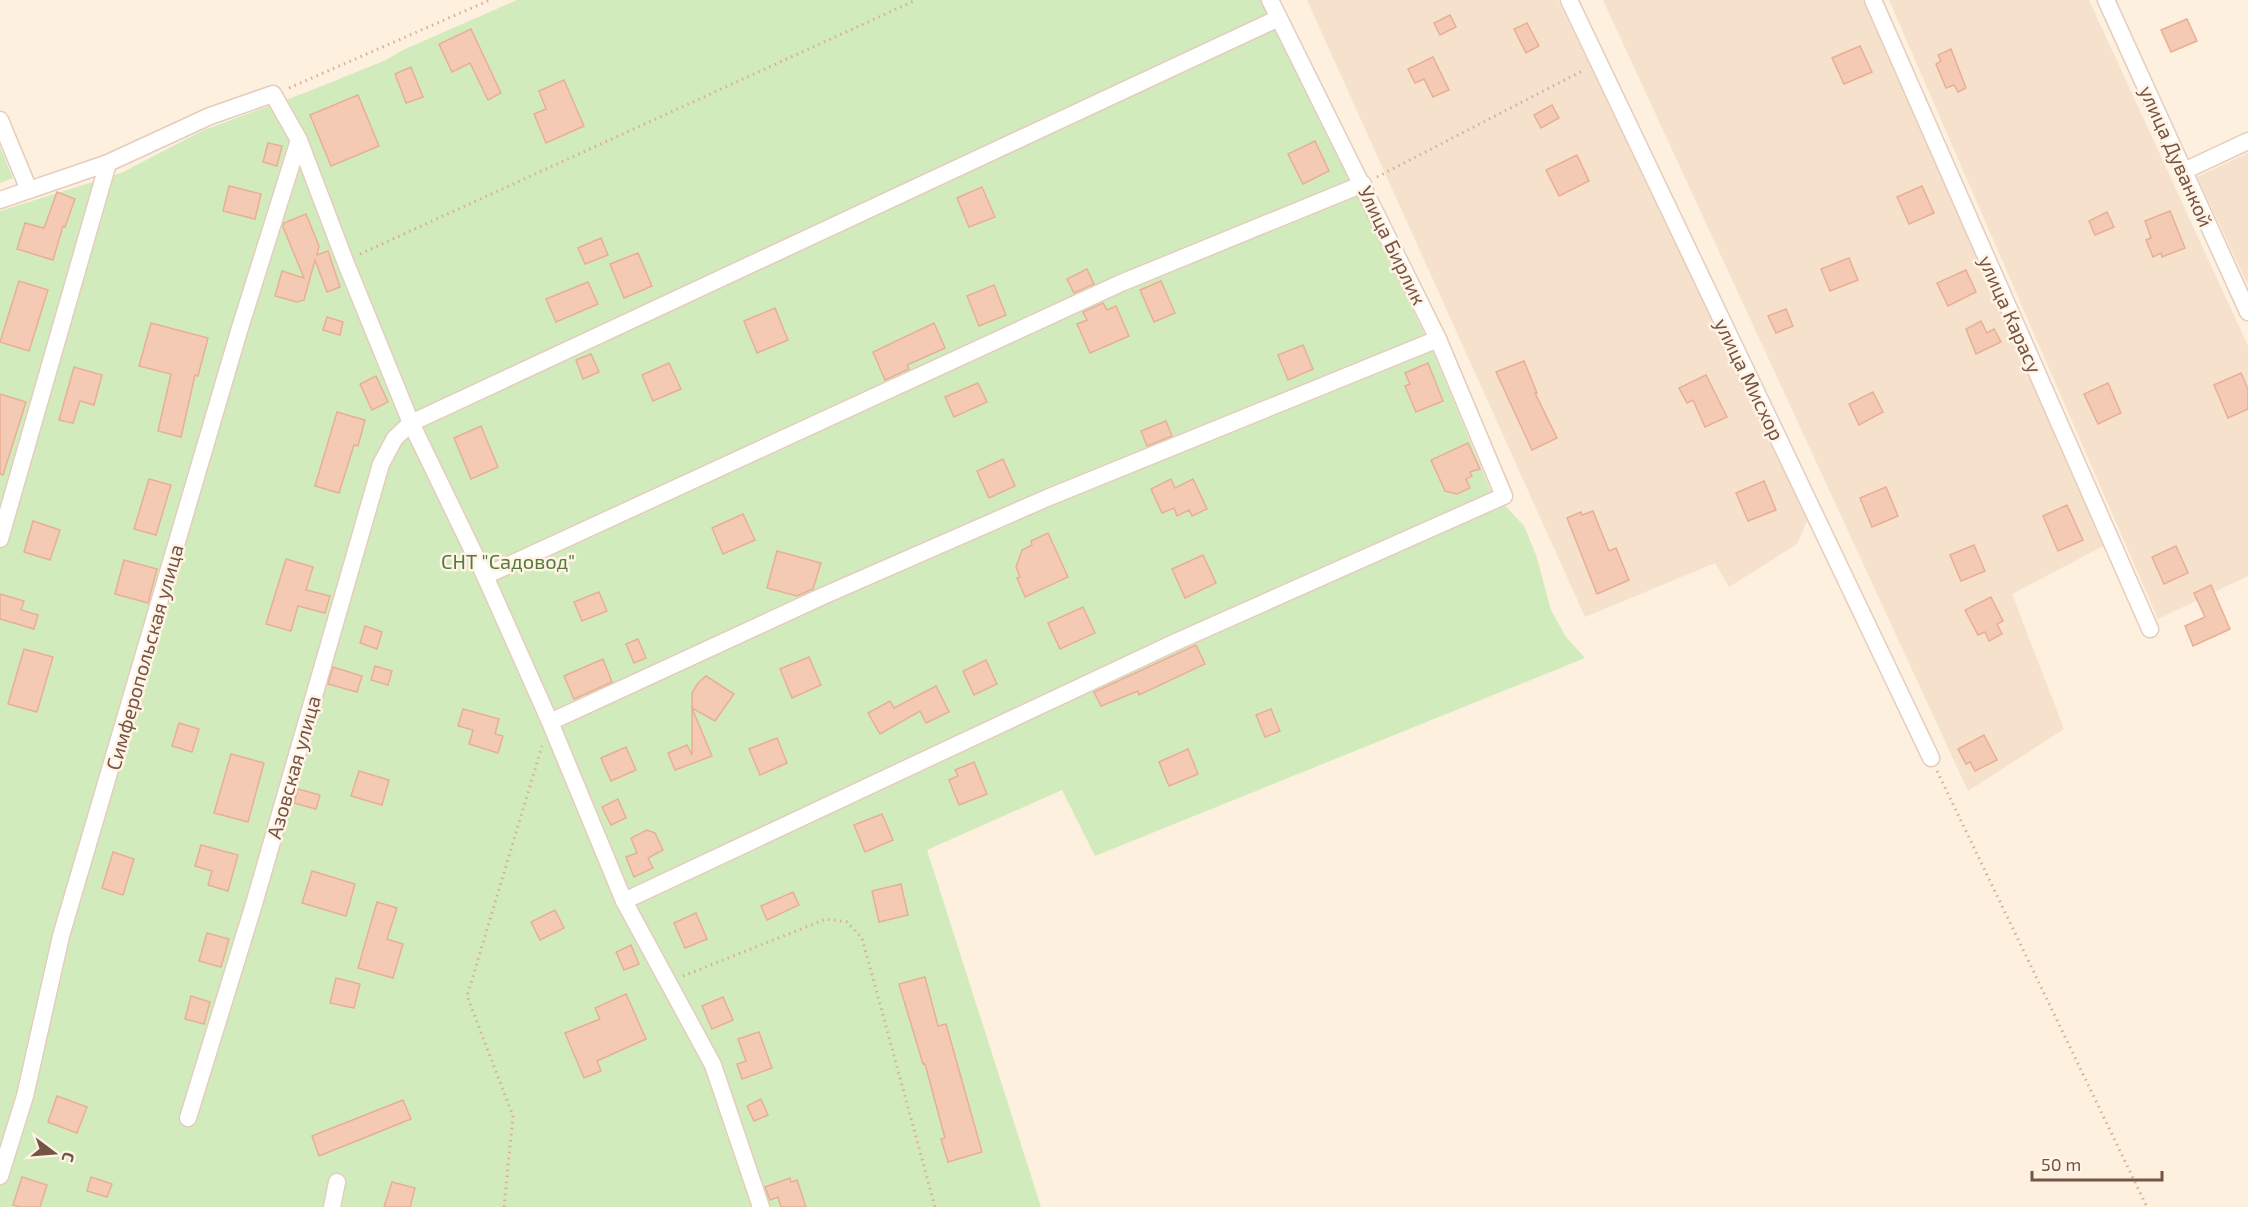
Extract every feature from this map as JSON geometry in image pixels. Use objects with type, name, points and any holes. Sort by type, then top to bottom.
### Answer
[{"type":"street","name":"Улица Бирлик","points":[[624,901],[1178,641],[1504,496],[1438,339],[1270,0]]},
{"type":"street","name":"улица Мисхор","points":[[1569,0],[1931,758]]},
{"type":"street","name":"улица Карасу","points":[[1873,0],[2150,629]]},
{"type":"street","name":"улица Дуванкой","points":[[2106,0],[2248,312]]},
{"type":"street","points":[[411,423],[1279,18]]},
{"type":"street","points":[[0,200],[108,163],[210,116],[273,94],[299,140],[411,423],[550,722],[624,901],[713,1065],[761,1207]]},
{"type":"street","points":[[0,120],[29,190]]},
{"type":"street","name":"Симферопольская улица","points":[[0,1176],[25,1096],[61,936],[239,331],[299,140]]},
{"type":"street","points":[[2184,171],[2248,141]]},
{"type":"street","points":[[0,539],[108,163]]},
{"type":"street","points":[[484,576],[1121,283],[1363,184]]},
{"type":"street","points":[[550,722],[823,596],[1047,498],[1438,339]]},
{"type":"street","name":"Азовская улица","points":[[188,1118],[254,904],[381,464],[395,438],[411,423]]},
{"type":"street","points":[[332,1207],[337,1182]]},
{"type":"path","points":[[273,94],[490,0]]},
{"type":"path","points":[[345,261],[916,0]]},
{"type":"path","points":[[1363,184],[1599,63]]},
{"type":"path","points":[[504,1207],[513,1116],[467,996],[550,722]]},
{"type":"path","points":[[1931,758],[2147,1207]]},
{"type":"path","points":[[668,982],[826,919],[847,922],[862,938],[935,1207]]},
{"type":"shaded area","points":[[1307,0],[1558,0],[1809,516],[1797,544],[1729,587],[1715,563],[1585,617]]},
{"type":"shaded area","points":[[1603,0],[1863,0],[2107,544],[2012,594],[2064,729],[1968,791]]},
{"type":"shaded area","points":[[1889,0],[2089,0],[2248,346],[2248,576],[2158,619]]},
{"type":"shaded area","points":[[2248,153],[2248,285],[2197,177]]},
{"type":"green space","name":"СНТ \"Садовод\"","points":[[517,0],[1263,0],[1433,352],[1490,489],[1524,526],[1536,555],[1551,610],[1566,637],[1585,658],[1095,856],[1062,790],[927,850],[1041,1207],[0,1207],[0,211],[121,173],[204,130],[386,60],[403,50]]},
{"type":"green space","points":[[0,147],[13,178],[0,183]]},
{"type":"building","points":[[1450,15],[1456,27],[1440,35],[1434,23]]},
{"type":"building","points":[[2187,19],[2197,41],[2171,52],[2161,30]]},
{"type":"building","points":[[1527,23],[1539,46],[1526,53],[1514,29]]},
{"type":"building","points":[[471,29],[501,93],[488,100],[470,63],[452,72],[439,44]]},
{"type":"building","points":[[1860,46],[1872,72],[1844,84],[1832,58]]},
{"type":"building","points":[[1951,49],[1966,88],[1958,92],[1954,85],[1946,88],[1936,64],[1941,61],[1938,55]]},
{"type":"building","points":[[1433,57],[1449,90],[1433,97],[1424,79],[1415,83],[1408,69]]},
{"type":"building","points":[[411,67],[423,97],[406,103],[395,74]]},
{"type":"building","points":[[564,80],[584,126],[546,143],[534,114],[546,109],[539,91]]},
{"type":"building","points":[[358,95],[379,146],[331,166],[310,115]]},
{"type":"building","points":[[1552,105],[1559,118],[1541,128],[1534,115]]},
{"type":"building","points":[[1315,141],[1329,171],[1303,184],[1288,154]]},
{"type":"building","points":[[268,143],[282,146],[277,166],[263,162]]},
{"type":"building","points":[[1577,155],[1589,181],[1559,196],[1546,170]]},
{"type":"building","points":[[229,186],[261,194],[255,219],[223,211]]},
{"type":"building","points":[[1922,186],[1934,213],[1909,224],[1897,197]]},
{"type":"building","points":[[982,187],[995,217],[969,227],[957,198]]},
{"type":"building","points":[[57,192],[75,199],[65,227],[63,226],[53,260],[17,249],[25,223],[44,228]]},
{"type":"building","points":[[2170,211],[2185,248],[2162,257],[2161,253],[2153,257],[2146,240],[2151,238],[2145,221]]},
{"type":"building","points":[[2107,212],[2114,227],[2095,235],[2089,221]]},
{"type":"building","points":[[306,214],[319,246],[317,255],[328,251],[340,287],[327,292],[315,260],[304,300],[297,302],[275,296],[282,271],[304,278],[283,227],[284,223]]},
{"type":"building","points":[[601,238],[608,255],[585,264],[578,248]]},
{"type":"building","points":[[638,253],[652,286],[624,298],[610,264]]},
{"type":"building","points":[[1849,258],[1858,280],[1830,291],[1821,269]]},
{"type":"building","points":[[1087,269],[1094,284],[1074,293],[1067,279]]},
{"type":"building","points":[[1966,270],[1976,292],[1948,306],[1937,283]]},
{"type":"building","points":[[19,281],[48,290],[29,351],[0,342]]},
{"type":"building","points":[[1161,281],[1175,313],[1154,322],[1140,290]]},
{"type":"building","points":[[588,282],[598,304],[556,322],[546,299]]},
{"type":"building","points":[[994,285],[1006,315],[979,326],[967,296]]},
{"type":"building","points":[[1103,303],[1107,310],[1116,306],[1129,336],[1090,353],[1077,324],[1087,320],[1083,312]]},
{"type":"building","points":[[775,308],[788,340],[757,353],[744,321]]},
{"type":"building","points":[[1786,309],[1793,326],[1776,333],[1768,316]]},
{"type":"building","points":[[327,317],[343,322],[340,335],[323,330]]},
{"type":"building","points":[[1981,321],[1987,333],[1994,329],[2001,342],[1976,354],[1966,329]]},
{"type":"building","points":[[151,323],[208,338],[198,376],[195,375],[181,437],[158,431],[171,374],[139,366]]},
{"type":"building","points":[[934,323],[945,348],[907,365],[909,369],[885,380],[873,352]]},
{"type":"building","points":[[1303,345],[1313,369],[1288,380],[1278,355]]},
{"type":"building","points":[[591,354],[599,372],[583,379],[576,360]]},
{"type":"building","points":[[1524,361],[1537,393],[1535,393],[1557,438],[1532,450],[1496,372]]},
{"type":"building","points":[[669,363],[681,389],[653,401],[642,375]]},
{"type":"building","points":[[1428,363],[1443,401],[1416,412],[1405,386],[1410,384],[1405,373]]},
{"type":"building","points":[[74,367],[102,375],[94,405],[80,401],[73,423],[59,420]]},
{"type":"building","points":[[2241,373],[2248,389],[2248,409],[2228,418],[2214,385]]},
{"type":"building","points":[[1706,375],[1727,417],[1705,427],[1693,400],[1687,403],[1679,388]]},
{"type":"building","points":[[376,376],[388,402],[372,410],[360,384]]},
{"type":"building","points":[[978,383],[987,402],[954,417],[945,397]]},
{"type":"building","points":[[2108,383],[2121,413],[2098,424],[2084,394]]},
{"type":"building","points":[[1873,392],[1883,412],[1859,425],[1849,404]]},
{"type":"building","points":[[0,394],[26,402],[3,475],[0,474]]},
{"type":"building","points":[[337,412],[365,420],[358,446],[354,445],[339,493],[315,486]]},
{"type":"building","points":[[1166,421],[1172,436],[1147,446],[1141,431]]},
{"type":"building","points":[[481,426],[498,467],[471,479],[454,438]]},
{"type":"building","points":[[1468,443],[1480,469],[1470,472],[1472,476],[1466,479],[1470,488],[1457,494],[1445,491],[1431,460]]},
{"type":"building","points":[[1003,459],[1015,486],[989,498],[977,471]]},
{"type":"building","points":[[149,479],[171,485],[156,535],[134,529]]},
{"type":"building","points":[[1171,479],[1175,488],[1193,479],[1207,509],[1192,516],[1189,510],[1177,516],[1174,508],[1162,513],[1151,489]]},
{"type":"building","points":[[1764,481],[1776,510],[1748,521],[1736,493]]},
{"type":"building","points":[[1886,487],[1898,516],[1872,527],[1860,498]]},
{"type":"building","points":[[2067,505],[2083,540],[2058,551],[2043,516]]},
{"type":"building","points":[[1593,511],[1609,551],[1616,548],[1629,580],[1597,594],[1567,518],[1581,512],[1582,515]]},
{"type":"building","points":[[743,514],[755,540],[723,554],[712,528]]},
{"type":"building","points":[[33,521],[60,530],[50,560],[24,552]]},
{"type":"building","points":[[1048,533],[1068,577],[1025,597],[1017,578],[1020,577],[1016,567],[1022,550],[1032,545],[1031,541]]},
{"type":"building","points":[[1974,545],[1985,571],[1961,581],[1950,555]]},
{"type":"building","points":[[2176,546],[2188,573],[2164,584],[2152,557]]},
{"type":"building","points":[[777,551],[821,563],[813,589],[797,596],[767,588]]},
{"type":"building","points":[[1203,555],[1216,583],[1185,598],[1172,569]]},
{"type":"building","points":[[286,559],[313,567],[306,590],[330,596],[325,613],[298,606],[291,631],[266,624]]},
{"type":"building","points":[[124,560],[157,569],[148,603],[115,594]]},
{"type":"building","points":[[2211,585],[2230,629],[2193,646],[2185,626],[2205,617],[2194,593]]},
{"type":"building","points":[[599,592],[607,611],[582,621],[574,602]]},
{"type":"building","points":[[0,594],[24,601],[21,610],[38,615],[34,629],[0,619]]},
{"type":"building","points":[[1991,597],[2003,621],[1997,624],[2002,634],[1989,641],[1985,632],[1978,635],[1965,610]]},
{"type":"building","points":[[1083,607],[1095,633],[1060,649],[1048,623]]},
{"type":"building","points":[[365,626],[382,632],[377,649],[360,643]]},
{"type":"building","points":[[638,639],[646,658],[634,663],[626,644]]},
{"type":"building","points":[[1196,645],[1205,664],[1139,695],[1138,691],[1101,706],[1094,692]]},
{"type":"building","points":[[24,649],[53,657],[37,712],[8,704]]},
{"type":"building","points":[[809,657],[821,685],[792,698],[780,669]]},
{"type":"building","points":[[603,659],[612,682],[574,699],[564,676]]},
{"type":"building","points":[[986,660],[997,684],[974,695],[963,671]]},
{"type":"building","points":[[375,666],[392,671],[388,685],[371,680]]},
{"type":"building","points":[[333,667],[362,676],[357,692],[328,684]]},
{"type":"building","points":[[706,676],[734,694],[715,721],[692,708],[692,693]]},
{"type":"building","points":[[936,686],[949,712],[926,723],[920,711],[880,734],[868,713],[890,701],[894,708]]},
{"type":"building","points":[[692,708],[712,756],[675,770],[668,753],[687,745],[692,755]]},
{"type":"building","points":[[463,709],[499,719],[495,734],[503,736],[498,753],[469,744],[473,730],[458,726]]},
{"type":"building","points":[[1271,709],[1280,731],[1265,737],[1256,715]]},
{"type":"building","points":[[179,723],[199,729],[192,752],[172,746]]},
{"type":"building","points":[[1984,735],[1997,760],[1975,771],[1970,762],[1966,764],[1958,749]]},
{"type":"building","points":[[777,738],[787,763],[760,775],[749,749]]},
{"type":"building","points":[[626,747],[636,770],[611,781],[601,758]]},
{"type":"building","points":[[1188,749],[1198,774],[1169,786],[1159,762]]},
{"type":"building","points":[[231,754],[264,763],[248,822],[214,813]]},
{"type":"building","points":[[974,762],[987,794],[959,805],[949,780],[958,776],[955,770]]},
{"type":"building","points":[[359,771],[389,780],[382,805],[351,796]]},
{"type":"building","points":[[298,789],[320,795],[316,809],[294,803]]},
{"type":"building","points":[[618,799],[626,818],[611,825],[602,807]]},
{"type":"building","points":[[882,814],[893,840],[865,852],[854,825]]},
{"type":"building","points":[[647,830],[655,833],[663,850],[648,858],[653,868],[634,877],[626,857],[637,853],[631,838]]},
{"type":"building","points":[[201,845],[238,855],[228,891],[208,885],[212,871],[195,866]]},
{"type":"building","points":[[113,852],[134,859],[123,895],[102,888]]},
{"type":"building","points":[[312,871],[355,884],[346,916],[302,903]]},
{"type":"building","points":[[901,884],[908,915],[879,922],[872,891]]},
{"type":"building","points":[[793,892],[799,905],[767,920],[761,906]]},
{"type":"building","points":[[377,902],[397,908],[387,939],[403,944],[393,978],[358,968]]},
{"type":"building","points":[[555,910],[564,928],[540,940],[531,922]]},
{"type":"building","points":[[696,913],[707,939],[685,948],[674,923]]},
{"type":"building","points":[[207,933],[229,939],[221,967],[199,961]]},
{"type":"building","points":[[631,945],[639,964],[624,970],[616,952]]},
{"type":"building","points":[[925,977],[938,1026],[946,1024],[982,1152],[948,1162],[941,1139],[945,1138],[925,1064],[923,1064],[899,984]]},
{"type":"building","points":[[336,978],[360,984],[354,1008],[330,1003]]},
{"type":"building","points":[[626,994],[646,1039],[597,1061],[601,1071],[584,1078],[565,1033],[600,1019],[595,1008]]},
{"type":"building","points":[[191,996],[210,1002],[204,1024],[185,1019]]},
{"type":"building","points":[[723,997],[733,1020],[712,1029],[702,1006]]},
{"type":"building","points":[[759,1032],[772,1068],[742,1079],[737,1064],[746,1061],[738,1039]]},
{"type":"building","points":[[57,1096],[87,1107],[77,1133],[48,1122]]},
{"type":"building","points":[[761,1099],[768,1115],[754,1121],[747,1106]]},
{"type":"building","points":[[403,1100],[411,1119],[319,1156],[312,1136]]},
{"type":"building","points":[[22,1177],[47,1185],[40,1207],[13,1205]]},
{"type":"building","points":[[91,1177],[112,1184],[107,1197],[87,1191]]},
{"type":"building","points":[[790,1178],[791,1182],[797,1180],[806,1207],[781,1207],[778,1197],[770,1200],[765,1187]]},
{"type":"building","points":[[392,1182],[415,1188],[410,1207],[384,1207]]}]
